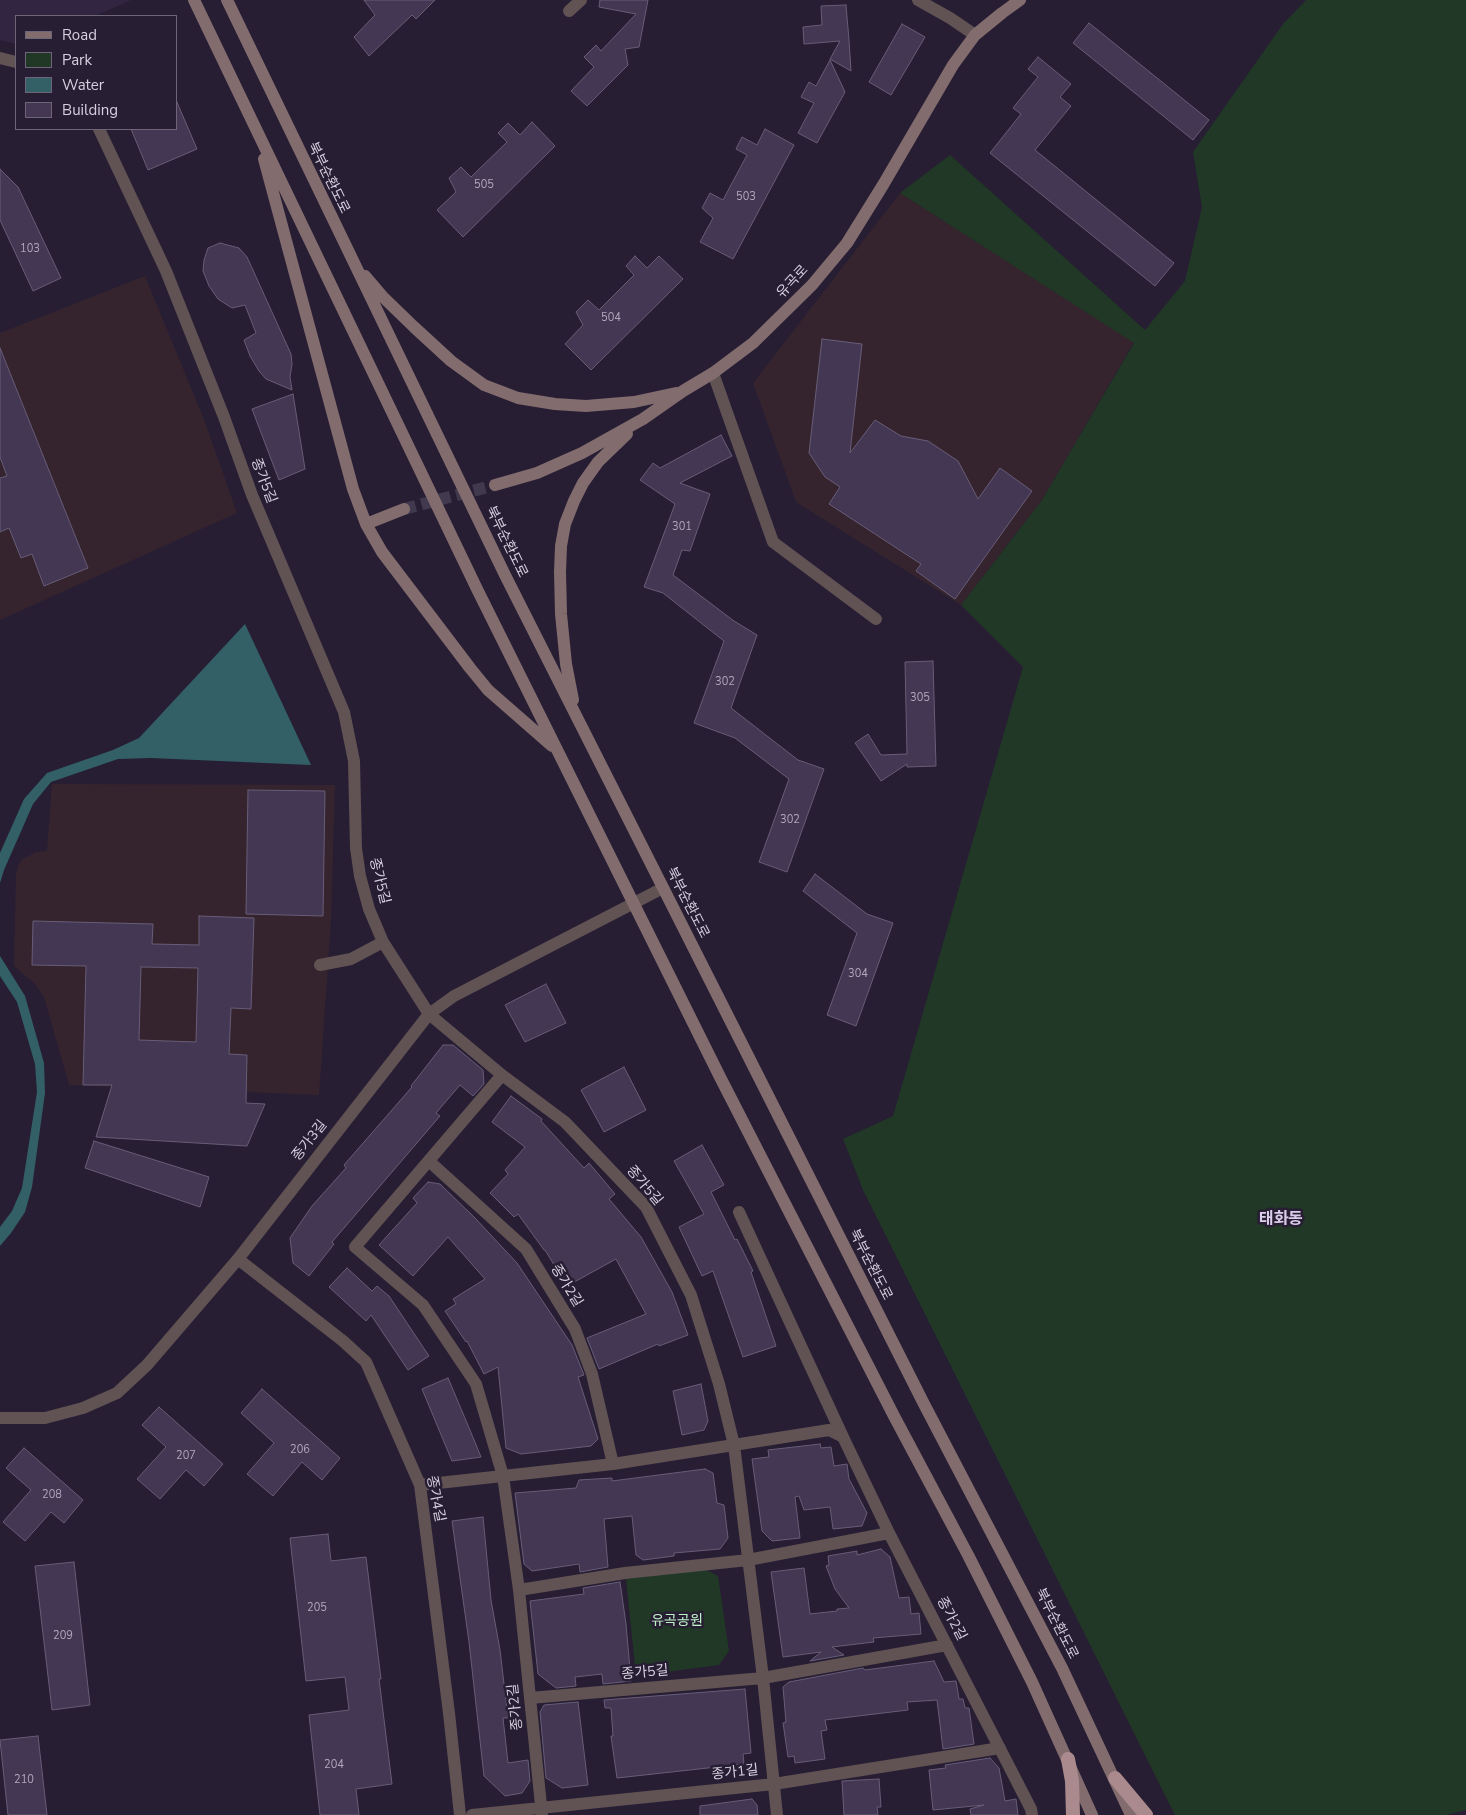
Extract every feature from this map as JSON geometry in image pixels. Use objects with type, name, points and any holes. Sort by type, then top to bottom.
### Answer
[{"type":"highway","points":[[1068,1759],[1072,1781],[1073,1815]]},
{"type":"highway","points":[[1115,1778],[1146,1815]]},
{"type":"main road","points":[[194,0],[460,554],[632,903],[890,1407],[968,1555],[1032,1682],[1092,1815]]},
{"type":"main road","name":"북부순환도로","points":[[227,0],[505,575],[924,1404],[1062,1668],[1131,1815]]},
{"type":"main road","name":"유곡로","points":[[496,484],[537,473],[582,454],[643,419],[713,373],[753,343],[812,285],[847,243],[953,65],[975,35],[1020,0]]},
{"type":"main road","points":[[252,121],[275,198],[354,488],[366,524],[382,552],[476,676],[488,690],[557,751]]},
{"type":"main road","points":[[352,261],[382,296],[451,361],[484,384],[518,398],[555,404],[586,406],[634,402],[683,392]]},
{"type":"main road","points":[[575,714],[566,664],[561,614],[561,546],[565,524],[580,489],[598,462],[643,419]]},
{"type":"main road","points":[[366,524],[404,509]]},
{"type":"street","points":[[569,11],[581,0]]},
{"type":"street","points":[[918,0],[975,35]]},
{"type":"street","points":[[0,58],[15,62]]},
{"type":"street","name":"종가5길","points":[[98,130],[166,271],[224,417],[252,495],[344,712],[354,761],[356,848],[360,876],[369,909],[383,942],[429,1014],[502,1075],[565,1122],[646,1207],[691,1295],[719,1384],[734,1445],[763,1678],[777,1815]]},
{"type":"street","points":[[713,373],[773,542],[876,619]]},
{"type":"street","name":"종가3길","points":[[0,1418],[46,1418],[83,1408],[117,1393],[147,1365],[238,1259],[429,1014],[454,996],[663,888]]},
{"type":"street","points":[[320,965],[351,959],[383,942]]},
{"type":"street","points":[[430,1162],[502,1075]]},
{"type":"street","name":"종가2길","points":[[542,1812],[519,1590],[503,1476],[476,1384],[423,1305],[355,1247],[430,1162],[526,1249],[575,1329],[592,1374],[613,1464]]},
{"type":"street","name":"종가2길","points":[[739,1212],[889,1533],[1031,1809],[1032,1815]]},
{"type":"street","name":"종가4길","points":[[238,1259],[343,1341],[366,1362],[420,1485],[460,1815]]},
{"type":"street","points":[[420,1485],[613,1464],[830,1430],[843,1437]]},
{"type":"street","points":[[519,1590],[625,1573],[748,1560],[889,1533]]},
{"type":"street","name":"종가5길","points":[[530,1698],[763,1678],[947,1645]]},
{"type":"street","name":"종가1길","points":[[472,1815],[542,1812],[774,1784],[1000,1748]]},
{"type":"shaded area","points":[[0,0],[131,0],[97,15],[15,15],[15,44],[0,40]]},
{"type":"shaded area","points":[[900,193],[1134,342],[1042,500],[961,605],[796,502],[753,383]]},
{"type":"shaded area","points":[[145,276],[205,422],[237,513],[0,620],[0,333]]},
{"type":"shaded area","points":[[52,784],[335,785],[331,921],[319,1095],[69,1085],[44,997],[34,983],[14,966],[16,874],[18,865],[23,859],[36,852],[47,851]]},
{"type":"green space","points":[[1306,0],[1466,0],[1466,1810],[1446,1815],[1175,1815],[863,1190],[843,1139],[893,1116],[1023,667],[961,605],[1042,500],[1134,343],[900,193],[950,155],[1145,330],[1185,281],[1202,207],[1193,152],[1283,24]]},
{"type":"green space","name":"유곡공원","points":[[705,1569],[718,1576],[729,1651],[719,1665],[636,1676],[626,1579]]},
{"type":"water","points":[[245,624],[311,765],[151,758],[118,759],[51,782],[33,804],[0,883],[0,853],[24,799],[47,773],[113,750],[139,738]]},
{"type":"water","points":[[0,956],[25,996],[44,1063],[45,1093],[32,1187],[25,1212],[0,1246],[0,1227],[12,1211],[22,1188],[37,1092],[35,1064],[17,1002],[0,976]]},
{"type":"building","points":[[364,0],[435,0],[416,19],[412,15],[369,56],[354,37],[375,15]]},
{"type":"building","points":[[600,0],[648,0],[639,47],[625,49],[628,65],[587,106],[571,91],[594,67],[584,57],[596,45],[601,51],[636,14],[599,7]]},
{"type":"building","points":[[846,5],[851,71],[830,59],[840,41],[804,44],[803,27],[822,25],[821,6]]},
{"type":"building","points":[[1089,23],[1209,120],[1193,140],[1073,43]]},
{"type":"building","points":[[902,24],[925,37],[891,95],[869,82]]},
{"type":"building","points":[[1038,57],[1071,84],[1060,97],[1071,106],[1035,150],[1174,263],[1155,286],[990,153],[1021,114],[1013,108],[1038,77],[1028,69]]},
{"type":"building","points":[[830,60],[845,92],[817,143],[798,133],[814,103],[801,97],[809,82],[816,86]]},
{"type":"building","points":[[178,105],[197,149],[148,170],[131,130],[178,130]]},
{"type":"building","points":[[532,122],[555,146],[463,237],[437,210],[456,192],[449,178],[461,167],[471,177],[507,142],[498,133],[508,123],[520,135]]},
{"type":"building","points":[[765,129],[794,145],[733,259],[700,242],[713,218],[702,208],[710,193],[723,200],[747,155],[736,149],[742,137],[757,145]]},
{"type":"building","points":[[0,169],[18,187],[61,278],[33,291],[0,220]]},
{"type":"building","points":[[220,243],[239,248],[247,257],[291,354],[290,377],[292,390],[266,379],[250,356],[244,340],[256,333],[245,305],[232,308],[218,299],[209,286],[203,271],[204,260],[208,248]]},
{"type":"building","points":[[635,256],[647,268],[659,256],[683,279],[591,370],[565,344],[583,325],[576,312],[588,300],[599,310],[634,275],[626,266]]},
{"type":"building","points":[[822,339],[862,344],[850,453],[875,420],[901,436],[928,441],[958,461],[978,499],[1000,468],[1032,491],[955,599],[916,571],[921,564],[829,504],[840,487],[825,477],[809,453]]},
{"type":"building","points":[[0,348],[88,568],[44,586],[32,554],[21,558],[9,528],[0,532],[0,478],[7,476],[0,457]]},
{"type":"building","points":[[293,394],[305,469],[279,480],[252,409]]},
{"type":"building","points":[[721,435],[732,456],[680,483],[710,494],[690,551],[682,550],[673,575],[734,621],[757,635],[731,708],[798,760],[824,769],[787,872],[759,862],[789,779],[735,738],[694,723],[724,641],[663,593],[644,587],[675,504],[640,480],[653,463],[660,468]]},
{"type":"building","points":[[933,661],[936,766],[907,767],[907,764],[881,781],[855,743],[868,734],[881,755],[907,754],[905,662]]},
{"type":"building","points":[[248,790],[325,791],[323,916],[246,914]]},
{"type":"building","points":[[815,874],[867,914],[893,923],[856,1026],[827,1015],[857,933],[803,891]]},
{"type":"building","points":[[199,916],[254,918],[251,1009],[231,1008],[229,1054],[247,1055],[246,1103],[265,1104],[247,1146],[96,1137],[112,1085],[83,1085],[86,966],[32,965],[33,921],[153,924],[152,944],[199,945]],"holes":[[[141,967],[198,968],[196,1042],[139,1040]]]},
{"type":"building","points":[[546,984],[566,1023],[525,1042],[505,1005]]},
{"type":"building","points":[[443,1045],[453,1045],[483,1070],[484,1084],[473,1096],[460,1085],[436,1113],[440,1116],[332,1242],[334,1244],[309,1276],[293,1263],[290,1238],[312,1206],[346,1168],[344,1165],[412,1087]]},
{"type":"building","points":[[624,1067],[646,1110],[604,1132],[581,1090]]},
{"type":"building","points":[[511,1096],[542,1119],[541,1121],[584,1168],[589,1163],[615,1194],[609,1199],[641,1237],[672,1292],[688,1335],[659,1346],[658,1344],[599,1369],[587,1338],[646,1314],[616,1259],[567,1286],[545,1250],[518,1214],[514,1217],[490,1193],[508,1174],[505,1170],[525,1147],[492,1122]]},
{"type":"building","points":[[94,1141],[209,1177],[200,1207],[85,1168]]},
{"type":"building","points":[[702,1145],[724,1185],[711,1192],[753,1271],[751,1272],[776,1346],[743,1357],[713,1271],[702,1276],[679,1227],[704,1214],[674,1161]]},
{"type":"building","points":[[428,1182],[440,1184],[517,1263],[572,1345],[584,1375],[578,1377],[598,1439],[591,1446],[521,1454],[506,1448],[498,1367],[484,1374],[467,1341],[445,1311],[456,1304],[453,1299],[485,1279],[448,1237],[413,1276],[379,1245],[417,1203],[413,1198]]},
{"type":"building","points":[[347,1268],[372,1291],[377,1286],[389,1296],[429,1356],[408,1370],[371,1315],[366,1321],[329,1287]]},
{"type":"building","points":[[448,1378],[481,1457],[452,1461],[422,1389]]},
{"type":"building","points":[[701,1384],[708,1421],[704,1430],[682,1435],[673,1391]]},
{"type":"building","points":[[262,1389],[340,1458],[322,1480],[302,1462],[273,1496],[247,1474],[274,1443],[241,1413]]},
{"type":"building","points":[[159,1407],[223,1464],[204,1486],[186,1470],[160,1499],[137,1479],[166,1447],[142,1425]]},
{"type":"building","points":[[820,1444],[821,1448],[831,1447],[834,1466],[847,1464],[849,1479],[867,1513],[862,1526],[833,1529],[830,1507],[804,1510],[799,1496],[795,1497],[800,1538],[772,1541],[762,1531],[752,1459],[769,1457],[768,1450]]},
{"type":"building","points":[[24,1448],[83,1500],[64,1523],[51,1512],[25,1541],[3,1522],[31,1490],[6,1468]]},
{"type":"building","points":[[705,1469],[713,1473],[717,1503],[724,1505],[728,1538],[720,1549],[674,1553],[674,1556],[643,1560],[636,1555],[632,1516],[604,1519],[608,1567],[580,1572],[579,1564],[532,1571],[524,1564],[515,1493],[576,1488],[579,1480],[612,1478],[612,1481]]},
{"type":"building","points":[[483,1517],[491,1600],[500,1650],[508,1718],[503,1718],[508,1763],[528,1760],[530,1781],[522,1793],[505,1796],[484,1776],[469,1642],[452,1521]]},
{"type":"building","points":[[328,1534],[331,1561],[366,1557],[381,1679],[379,1679],[392,1784],[356,1789],[359,1815],[320,1815],[309,1715],[349,1710],[345,1677],[306,1681],[290,1538]]},
{"type":"building","points":[[881,1549],[890,1557],[899,1598],[909,1597],[911,1614],[919,1613],[921,1634],[873,1638],[874,1642],[832,1647],[844,1655],[810,1661],[821,1652],[783,1657],[771,1572],[804,1568],[810,1614],[837,1611],[837,1609],[849,1608],[835,1589],[826,1566],[829,1565],[828,1556],[857,1551],[857,1555]]},
{"type":"building","points":[[74,1562],[90,1705],[52,1710],[35,1566]]},
{"type":"building","points":[[620,1582],[631,1681],[603,1684],[602,1674],[575,1677],[576,1686],[556,1688],[538,1674],[530,1601],[584,1594],[583,1588]]},
{"type":"building","points":[[934,1661],[944,1682],[956,1681],[959,1699],[963,1699],[965,1708],[969,1708],[974,1744],[943,1749],[937,1700],[907,1702],[908,1710],[825,1720],[827,1730],[821,1731],[825,1759],[795,1763],[794,1756],[788,1757],[783,1723],[786,1722],[783,1687],[789,1682],[863,1668],[865,1670]]},
{"type":"building","points":[[745,1689],[751,1753],[743,1754],[744,1764],[617,1778],[611,1736],[613,1736],[611,1708],[605,1708],[604,1700]]},
{"type":"building","points":[[578,1702],[588,1785],[562,1788],[546,1778],[540,1712],[544,1705]]},
{"type":"building","points":[[38,1736],[47,1815],[8,1815],[0,1740]]},
{"type":"building","points":[[990,1758],[999,1768],[1005,1801],[1016,1799],[1018,1815],[971,1815],[970,1809],[984,1805],[933,1810],[929,1770],[946,1768],[945,1765]]},
{"type":"building","points":[[879,1779],[881,1807],[877,1807],[878,1815],[844,1815],[842,1781]]},
{"type":"building","points":[[752,1799],[757,1805],[758,1815],[700,1815],[700,1806]]},
{"type":"tunnel","points":[[404,509],[495,485]]},
{"type":"district","name":"태화동","points":[[1281,1220]]}]
